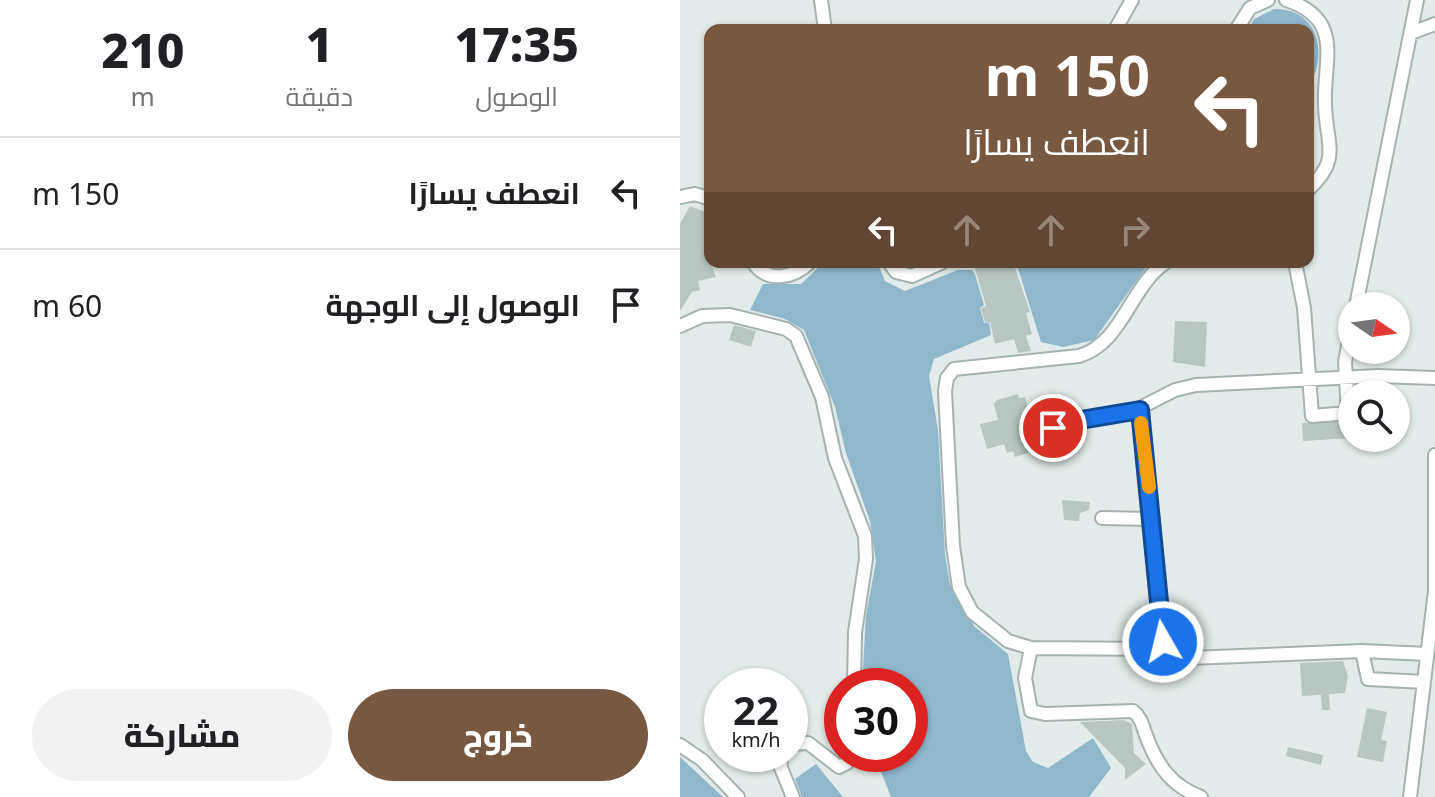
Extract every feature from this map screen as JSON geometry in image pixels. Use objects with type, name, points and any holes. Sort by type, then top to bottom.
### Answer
[{"type":"street","points":[[821,0],[824,24]]},
{"type":"street","points":[[1118,24],[1132,0]]},
{"type":"street","points":[[1240,24],[1250,8],[1268,0]]},
{"type":"street","points":[[1286,0],[1316,18],[1329,45],[1324,102],[1330,162],[1324,175],[1314,184]]},
{"type":"street","points":[[1411,33],[1435,23],[1416,4]]},
{"type":"street","points":[[1359,292],[1416,4]]},
{"type":"street","points":[[680,197],[695,194],[704,197]]},
{"type":"street","points":[[759,268],[765,274],[781,277],[805,268]]},
{"type":"street","points":[[893,268],[896,272],[912,276],[930,268]]},
{"type":"street","points":[[1159,268],[1143,281],[1108,339],[1087,354],[954,369],[947,378],[950,513],[959,587],[966,604],[980,620],[1008,641],[1031,648],[1166,649],[1189,658],[1362,651],[1427,654]]},
{"type":"street","points":[[1296,268],[1304,308],[1310,413],[1315,417],[1348,413],[1347,364]]},
{"type":"street","points":[[680,326],[702,316],[730,315],[786,329],[796,336],[822,397],[835,458],[865,536],[866,559],[855,632],[854,668]]},
{"type":"street","points":[[1056,453],[1051,435],[1059,424],[1140,410],[1175,390],[1196,385],[1346,377],[1435,378]]},
{"type":"street","points":[[1140,410],[1160,632],[1166,649]]},
{"type":"street","points":[[1410,797],[1435,591],[1435,455]]},
{"type":"street","points":[[1102,518],[1151,519]]},
{"type":"street","points":[[1031,648],[1025,678],[1031,711],[1045,714],[1133,711],[1141,719],[1162,770],[1179,786],[1201,797]]},
{"type":"street","points":[[1362,651],[1368,679],[1424,682]]},
{"type":"street","points":[[808,743],[824,755]]},
{"type":"street","points":[[680,745],[702,760],[738,797]]},
{"type":"street","points":[[783,772],[793,797]]},
{"type":"water","points":[[1274,9],[1301,16],[1309,24],[1251,24],[1254,19]]},
{"type":"water","points":[[1314,32],[1318,48],[1314,75]]},
{"type":"water","points":[[818,268],[880,268],[885,281],[905,291],[958,270],[972,270],[975,274],[984,305],[980,308],[984,323],[989,323],[991,335],[934,359],[929,376],[938,430],[945,555],[950,585],[974,626],[1008,654],[1026,751],[1033,762],[1048,768],[1093,738],[1111,768],[1089,797],[891,797],[881,772],[928,772],[928,668],[863,668],[866,616],[876,561],[870,521],[846,453],[835,407],[804,330],[785,319],[750,310],[763,284],[801,284]]},
{"type":"water","points":[[1018,268],[1146,268],[1094,340],[1063,347],[1041,342]]},
{"type":"water","points":[[680,757],[723,797],[680,797]]},
{"type":"water","points":[[816,764],[843,797],[802,797],[795,779]]},
{"type":"building","points":[[690,206],[704,212],[704,268],[712,268],[716,277],[698,281],[700,290],[692,292],[680,311],[680,224]]},
{"type":"building","points":[[975,268],[1015,268],[1030,312],[1026,313],[1032,334],[1026,336],[1031,351],[1018,353],[1014,339],[995,344],[990,322],[985,323],[981,308],[986,306]]},
{"type":"building","points":[[1175,321],[1207,322],[1205,367],[1173,362]]},
{"type":"building","points":[[734,325],[756,331],[751,347],[729,340]]},
{"type":"building","points":[[1018,394],[1019,398],[1025,397],[1028,409],[1022,411],[1029,437],[1035,436],[1039,450],[1015,457],[1013,451],[1007,453],[1004,444],[987,449],[980,424],[998,420],[994,404],[997,400]]},
{"type":"building","points":[[1338,422],[1338,439],[1303,441],[1302,423]]},
{"type":"building","points":[[1062,500],[1090,502],[1089,510],[1080,513],[1079,521],[1064,520]]},
{"type":"building","points":[[1343,661],[1348,676],[1345,693],[1329,694],[1330,710],[1322,710],[1321,695],[1302,696],[1300,663]]},
{"type":"building","points":[[1367,708],[1387,712],[1381,740],[1387,741],[1383,762],[1357,757]]},
{"type":"building","points":[[1124,720],[1132,724],[1134,753],[1146,764],[1125,780],[1125,768],[1080,722]]},
{"type":"building","points":[[1288,747],[1323,755],[1321,765],[1286,756]]},
{"type":"slow traffic","points":[[1141,423],[1149,487]]},
{"type":"route","points":[[1053,428],[1063,423],[1140,410],[1163,642]]}]
